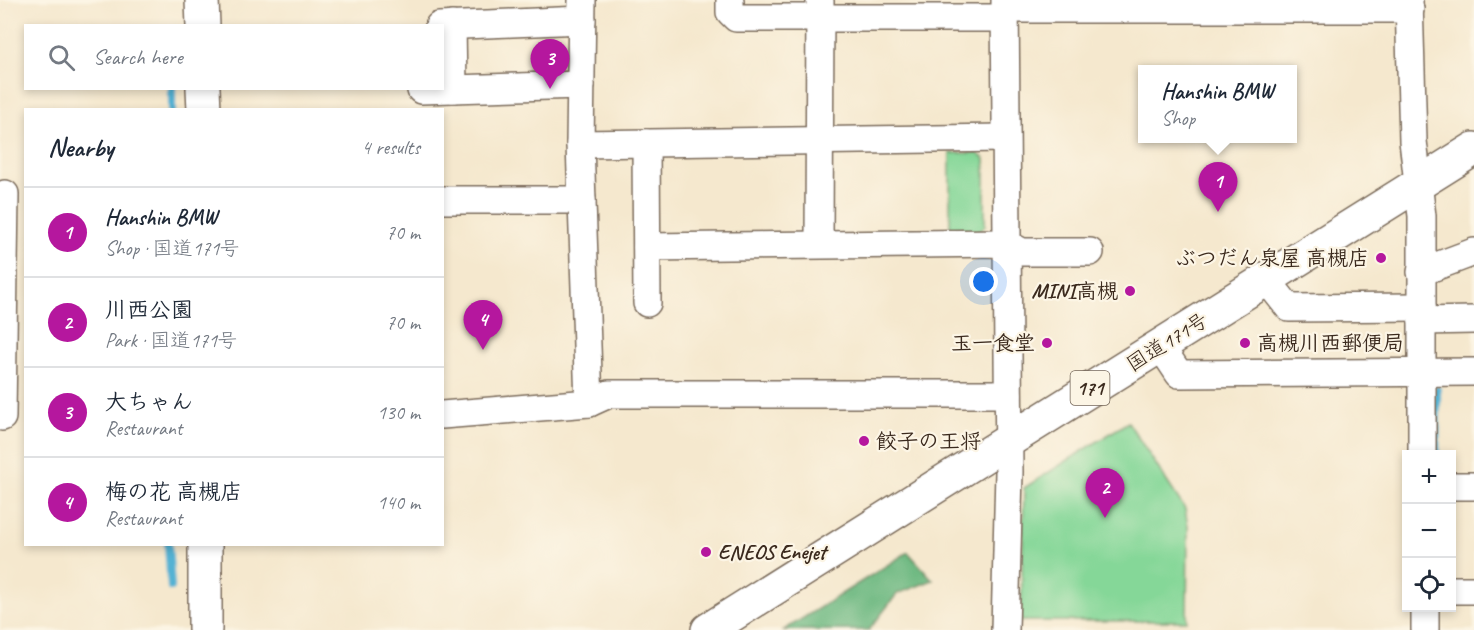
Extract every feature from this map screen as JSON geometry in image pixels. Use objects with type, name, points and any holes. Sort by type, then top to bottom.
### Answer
[{"type":"main road","points":[[202,0],[203,24]]},
{"type":"main road","points":[[203,90],[204,108]]},
{"type":"main road","name":"国道171号","points":[[708,630],[1474,149]]},
{"type":"main road","points":[[205,546],[205,630]]},
{"type":"street","points":[[730,0],[730,12],[736,18],[820,9],[1409,4],[1413,141],[1419,184],[1422,450]]},
{"type":"street","points":[[819,243],[820,9]]},
{"type":"street","points":[[1005,9],[1005,243],[1009,440],[1005,630]]},
{"type":"street","points":[[453,89],[445,25],[582,10],[580,144],[589,403]]},
{"type":"street","points":[[444,89],[581,85]]},
{"type":"street","points":[[580,144],[1005,138]]},
{"type":"street","points":[[646,142],[647,303]]},
{"type":"street","points":[[9,417],[1,298],[10,194]]},
{"type":"street","points":[[444,200],[582,200]]},
{"type":"street","points":[[647,247],[819,243],[1005,243],[1022,252],[1090,252]]},
{"type":"street","points":[[1421,272],[1474,252]]},
{"type":"street","points":[[1266,279],[1289,308],[1422,314],[1474,320]]},
{"type":"street","points":[[1161,346],[1179,374],[1474,372]]},
{"type":"street","points":[[444,416],[589,403],[609,394],[1008,394]]},
{"type":"street","points":[[1456,486],[1474,486]]},
{"type":"street","points":[[1456,590],[1474,590]]},
{"type":"street","points":[[1425,612],[1425,630]]},
{"type":"green space","points":[[950,153],[977,153],[985,159],[985,226],[977,233],[950,233]]},
{"type":"green space","points":[[1128,422],[1185,509],[1188,527],[1187,621],[1021,621],[1024,488]]},
{"type":"green space","points":[[908,552],[933,580],[897,594],[869,630],[784,630]]},
{"type":"waterway","points":[[172,90],[172,108]]},
{"type":"waterway","points":[[1436,450],[1437,390]]},
{"type":"waterway","points":[[168,546],[171,587]]},
{"type":"place","name":"大ちゃん","points":[[550,89]]},
{"type":"place","name":"Hanshin BMW","points":[[1218,212]]},
{"type":"place","name":"ぶつだん泉屋 高槻店","points":[[1381,258]]},
{"type":"place","name":"MINI高槻","points":[[1130,291]]},
{"type":"place","name":"玉一食堂","points":[[1047,343]]},
{"type":"place","name":"高槻川西郵便局","points":[[1245,343]]},
{"type":"place","name":"梅の花 高槻店","points":[[483,350]]},
{"type":"place","name":"餃子の王将","points":[[864,441]]},
{"type":"place","name":"川西公園","points":[[1105,518]]},
{"type":"place","name":"ENEOS Enejet","points":[[706,552]]}]
